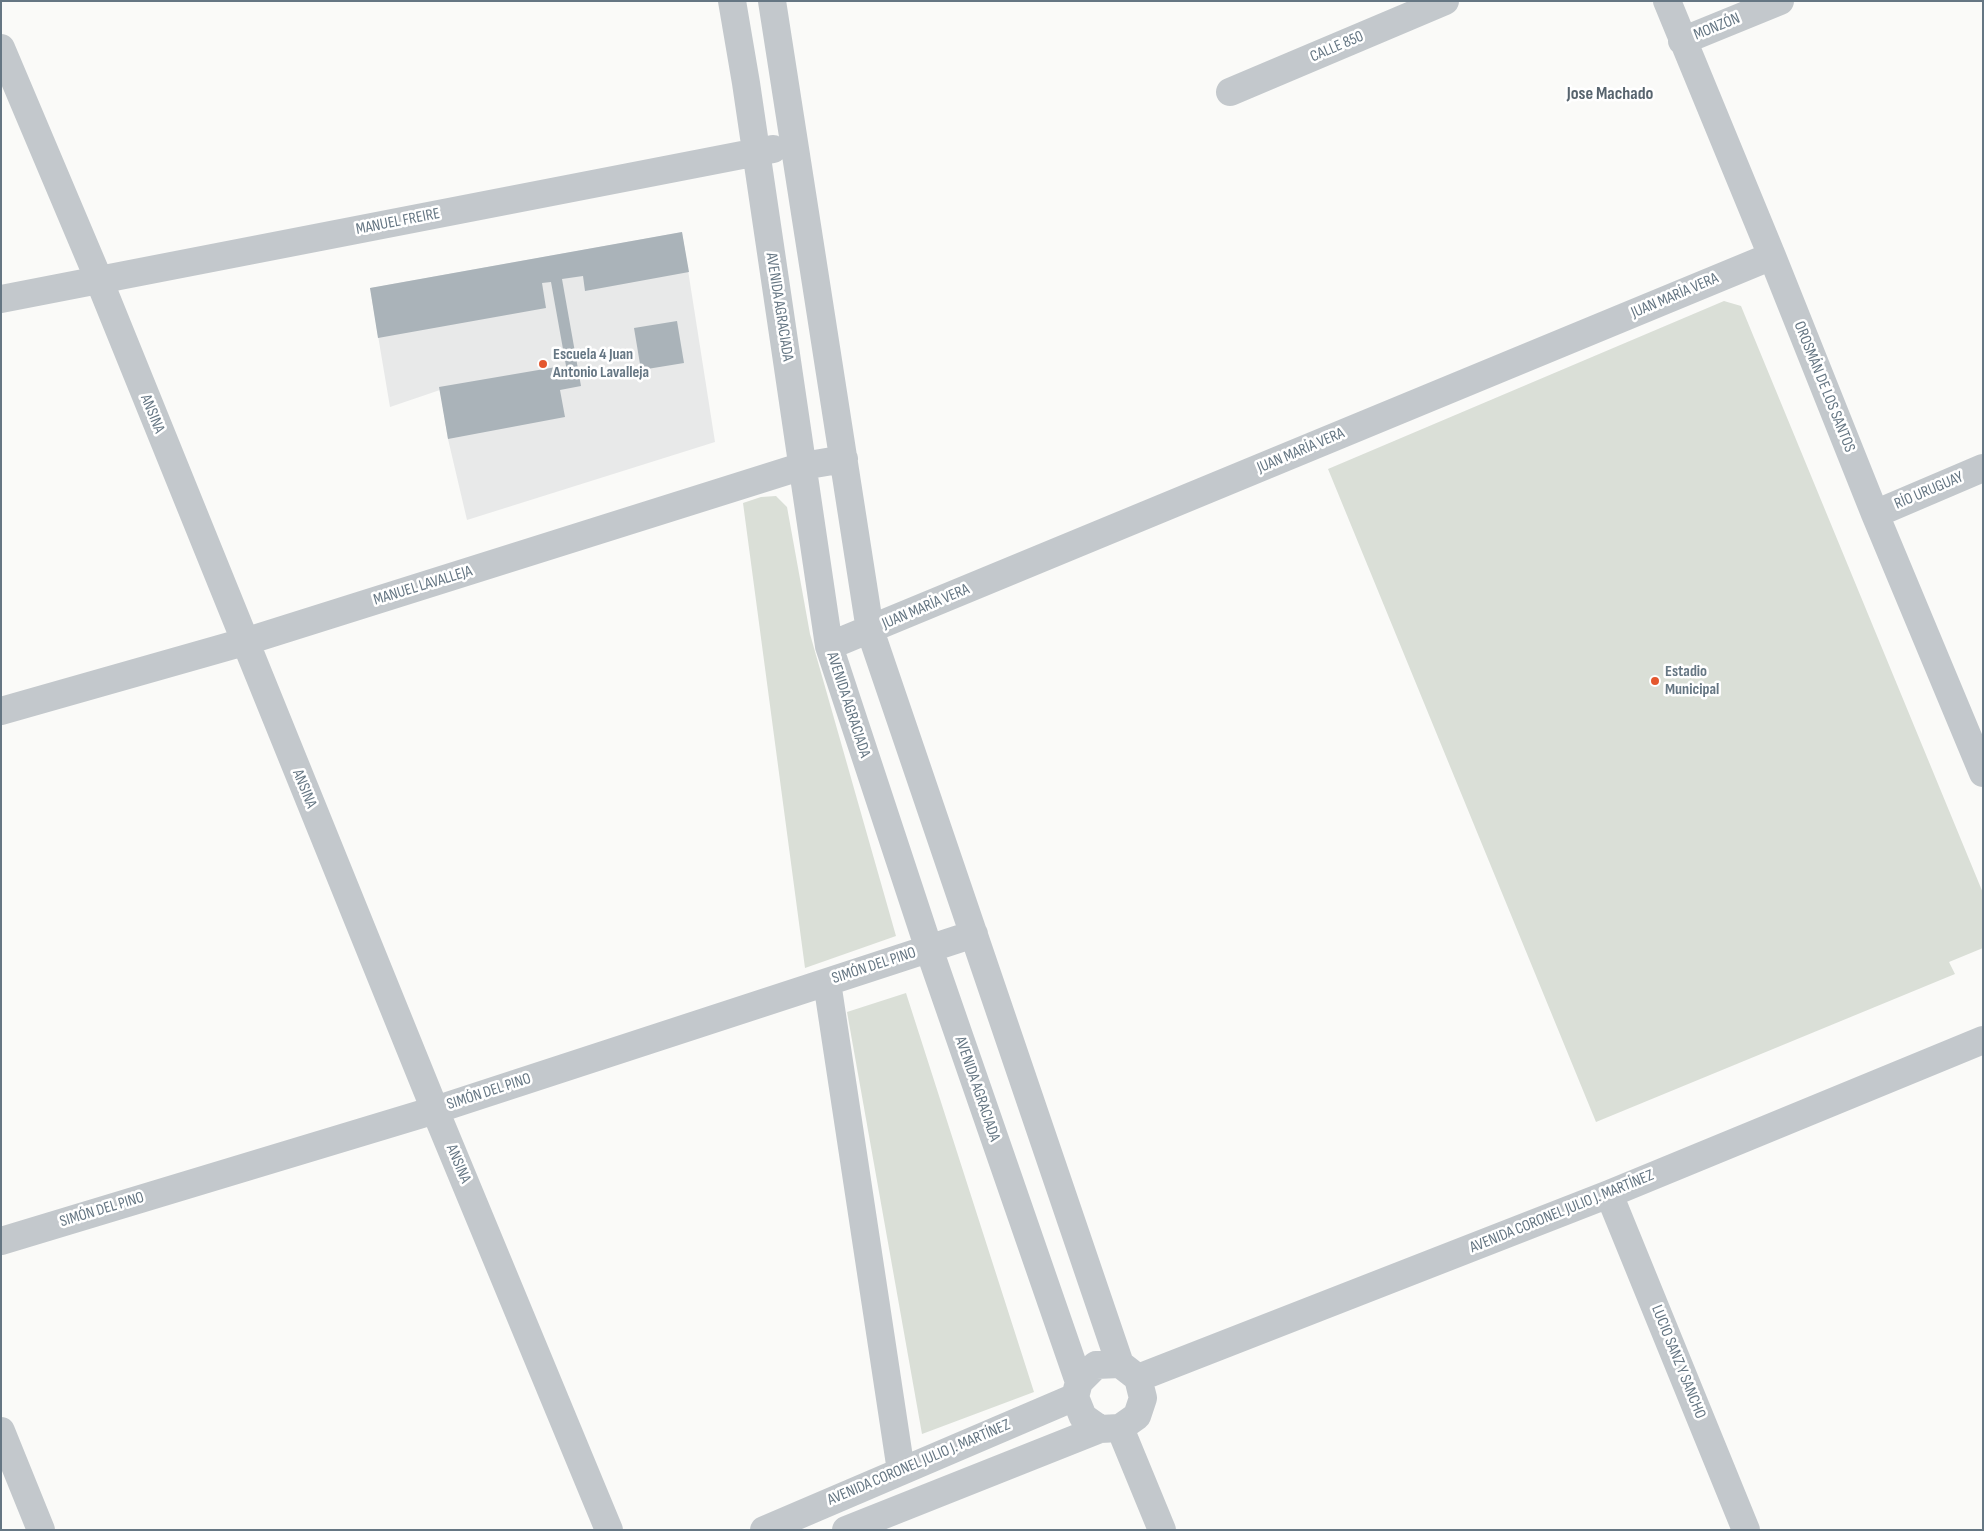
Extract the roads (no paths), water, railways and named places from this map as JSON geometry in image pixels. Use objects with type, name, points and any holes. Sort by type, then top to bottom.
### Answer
[{"type":"street","name":"AVENIDA AGRACIADA","points":[[732,1],[829,646],[1077,1389]]},
{"type":"street","points":[[772,1],[870,630],[974,934],[1129,1371],[1143,1398],[1137,1416],[1110,1428]]},
{"type":"street","name":"CALLE 850","points":[[1230,92],[1445,1]]},
{"type":"street","name":"OROSMÁN DE LOS SANTOS","points":[[1666,1],[1772,256],[1875,514],[1983,773]]},
{"type":"street","name":"MONZÓN","points":[[1682,41],[1780,1]]},
{"type":"street","name":"ANSINA","points":[[1,48],[99,280],[244,642],[609,1530]]},
{"type":"street","name":"MANUEL FREIRE","points":[[1,299],[795,145]]},
{"type":"street","name":"JUAN MARÍA VERA","points":[[829,646],[1772,256]]},
{"type":"street","name":"MANUEL LAVALLEJA","points":[[1,711],[244,642],[803,466],[844,459]]},
{"type":"street","name":"RÍO URUGUAY","points":[[1875,514],[1983,468]]},
{"type":"street","name":"SIMÓN DEL PINO","points":[[1,1241],[435,1110],[974,934]]},
{"type":"street","points":[[828,982],[901,1471]]},
{"type":"street","name":"AVENIDA CORONEL JULIO J. MARTÍNEZ","points":[[1129,1371],[1609,1194],[1983,1040]]},
{"type":"street","name":"LUCIO SANZ Y SANCHO","points":[[1609,1194],[1746,1530]]},
{"type":"street","points":[[1129,1371],[1096,1365],[1077,1389],[1083,1417],[1110,1428],[1162,1530]]},
{"type":"street","name":"AVENIDA CORONEL JULIO J. MARTÍNEZ","points":[[764,1530],[901,1471],[1077,1389]]},
{"type":"street","name":"AVENIDA CORONEL JULIO J. MARTÍNEZ","points":[[846,1530],[1110,1428]]},
{"type":"street","points":[[1,1430],[41,1530]]},
{"type":"place","name":"Escuela 4 Juan Antonio Lavalleja","points":[[543,364]]},
{"type":"place","name":"Estadio Municipal","points":[[1655,681]]},
{"type":"district","name":"Jose Machado","points":[[1610,94]]}]
